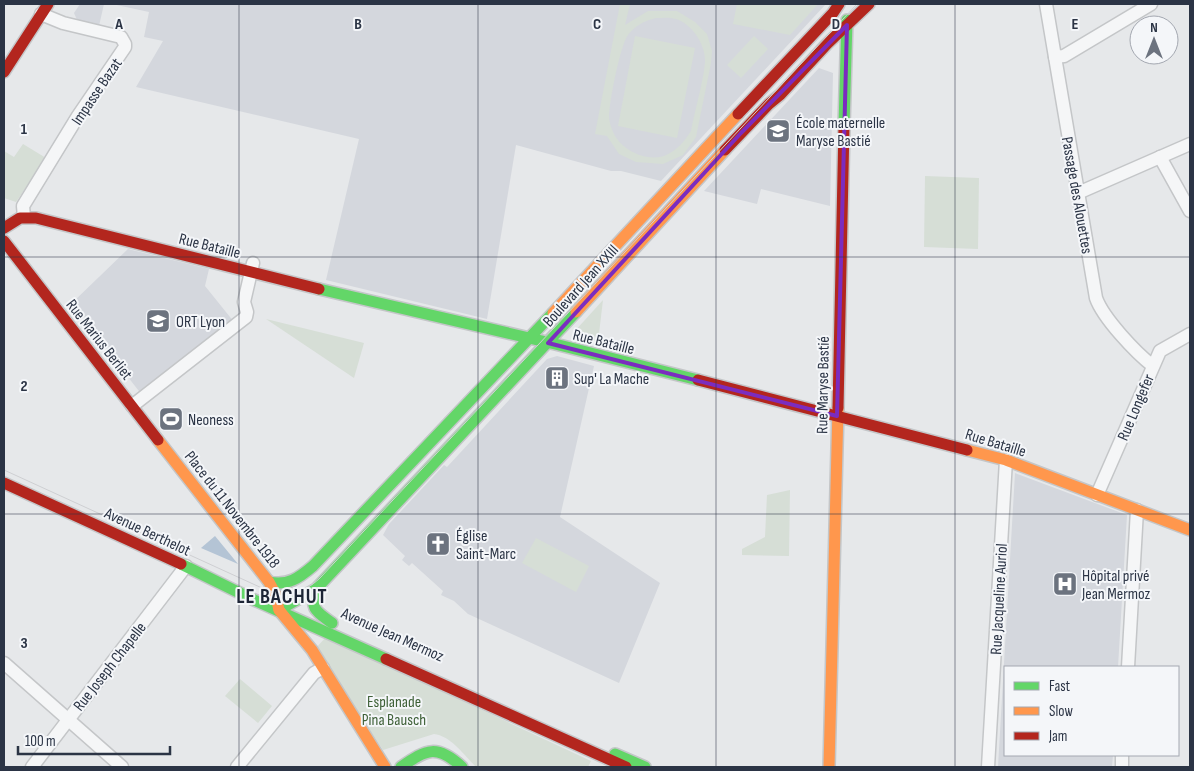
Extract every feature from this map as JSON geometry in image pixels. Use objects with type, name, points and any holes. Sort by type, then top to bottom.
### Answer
[{"type":"main road","name":"Boulevard Jean XXIII","points":[[279,610],[303,576],[530,339],[833,13],[839,4]]},
{"type":"main road","name":"Rue Maryse Bastié","points":[[829,767],[848,4]]},
{"type":"main road","name":"Boulevard Jean XXIII","points":[[279,610],[316,589],[548,343],[741,133],[869,4]]},
{"type":"main road","points":[[4,72],[45,9]]},
{"type":"main road","name":"Rue Bataille","points":[[24,217],[252,267],[1006,460],[1190,530]]},
{"type":"main road","points":[[4,228],[15,220],[24,217]]},
{"type":"main road","name":"Rue Marius Berliet","points":[[4,241],[171,456]]},
{"type":"main road","name":"Place du 11 Novembre 1918","points":[[171,456],[269,582],[275,593],[279,610],[318,671]]},
{"type":"main road","name":"Avenue Berthelot","points":[[4,483],[279,610]]},
{"type":"main road","name":"Boulevard Jean XXIII","points":[[269,582],[288,584],[303,576]]},
{"type":"main road","points":[[316,589],[311,600],[312,605],[314,609],[332,623]]},
{"type":"main road","name":"Avenue Jean Mermoz","points":[[279,610],[332,623],[644,767]]},
{"type":"main road","name":"Avenue Jean Mermoz","points":[[279,610],[626,767]]},
{"type":"main road","points":[[318,671],[348,729]]},
{"type":"main road","points":[[318,671],[385,767]]},
{"type":"main road","points":[[401,767],[418,755],[431,750],[448,754],[462,767]]},
{"type":"street","name":"Passage des Alouettes","points":[[1046,4],[1098,304],[1140,356],[1153,366]]},
{"type":"street","points":[[1055,58],[1064,56],[1151,4]]},
{"type":"street","name":"Impasse Bazat","points":[[24,217],[23,206],[78,116],[125,47],[121,37],[63,23],[45,9]]},
{"type":"street","points":[[1078,193],[1190,144]]},
{"type":"street","points":[[1160,158],[1190,211]]},
{"type":"street","points":[[132,406],[246,317],[247,312],[244,302],[252,267]]},
{"type":"street","name":"Rue Longefer","points":[[1097,495],[1160,351],[1190,334]]},
{"type":"street","name":"Rue Jacqueline Auriol","points":[[988,767],[1006,460]]},
{"type":"street","points":[[1128,666],[1137,510]]},
{"type":"street","name":"Rue Joseph Chapelle","points":[[32,767],[186,566]]},
{"type":"street","points":[[4,663],[122,767]]},
{"type":"street","points":[[237,767],[318,671]]},
{"type":"highlighted area","points":[[847,25],[837,416],[548,343],[741,133]]},
{"type":"shaded area","points":[[80,4],[104,4],[99,26],[78,22],[74,13]]},
{"type":"shaded area","points":[[112,4],[826,4],[661,181],[621,171],[611,171],[516,145],[487,319],[326,280],[359,139],[136,87],[163,41],[144,37],[149,12]]},
{"type":"shaded area","points":[[819,68],[833,73],[830,206],[761,189],[757,204],[704,191]]},
{"type":"shaded area","name":"ORT Lyon","points":[[128,249],[209,269],[205,286],[234,322],[142,395],[71,304]]},
{"type":"shaded area","points":[[557,356],[594,366],[560,517],[660,583],[619,683],[468,614],[454,601],[441,595],[443,591],[412,563],[409,566],[402,560],[405,556],[383,535],[389,524],[444,465],[447,467],[547,359]]},
{"type":"shaded area","name":"Hôpital privé Jean Mermoz","points":[[1015,473],[1127,515],[1118,666],[1004,666],[1004,756],[1113,756],[1112,767],[998,767]]},
{"type":"green space","points":[[620,4],[630,4],[625,25],[648,11],[677,11],[695,22],[707,34],[712,51],[711,63],[696,137],[683,155],[663,164],[636,162],[619,154],[607,136],[595,134]],"holes":[[[656,18],[676,19],[687,25],[700,42],[705,55],[705,62],[691,131],[682,143],[670,153],[662,156],[646,157],[630,150],[617,139],[609,117],[616,75],[625,41],[637,26]]]},
{"type":"green space","points":[[737,4],[818,4],[790,35],[733,24]]},
{"type":"green space","points":[[635,36],[695,48],[677,138],[618,126]]},
{"type":"green space","points":[[754,36],[768,49],[741,78],[727,65]]},
{"type":"green space","points":[[23,144],[46,158],[16,202],[4,198],[4,151],[14,157]]},
{"type":"green space","points":[[925,176],[979,178],[978,249],[924,247]]},
{"type":"green space","points":[[603,300],[598,342],[577,337],[574,332]]},
{"type":"green space","points":[[266,319],[364,343],[354,378]]},
{"type":"green space","points":[[790,490],[789,556],[742,555],[742,549],[765,537],[767,495]]},
{"type":"green space","points":[[536,538],[589,566],[576,592],[522,563]]},
{"type":"green space","name":"Esplanade Pina Bausch","points":[[326,637],[591,761],[588,767],[476,767],[452,742],[434,734],[383,750],[316,648]]},
{"type":"green space","points":[[240,679],[272,706],[258,723],[225,696]]},
{"type":"water","points":[[215,536],[238,564],[201,548]]},
{"type":"tram line","points":[[4,470],[264,589],[280,593],[294,593],[307,588],[320,578],[857,4]]},
{"type":"traffic: fast","points":[[844,126],[847,20]]},
{"type":"traffic: fast","points":[[319,289],[555,344],[698,380]]},
{"type":"traffic: fast","points":[[279,610],[316,589],[576,312]]},
{"type":"traffic: fast","points":[[269,582],[288,582],[313,566],[553,313]]},
{"type":"traffic: fast","points":[[181,564],[252,599],[386,659]]},
{"type":"traffic: fast","points":[[316,589],[313,601],[314,606],[318,613],[332,623]]},
{"type":"traffic: fast","points":[[401,767],[418,756],[432,752],[446,755],[462,767]]},
{"type":"traffic: fast","points":[[615,754],[645,767]]},
{"type":"traffic: slow","points":[[553,313],[738,114]]},
{"type":"traffic: slow","points":[[576,312],[725,150]]},
{"type":"traffic: slow","points":[[829,767],[838,408]]},
{"type":"traffic: slow","points":[[158,440],[269,582],[275,593],[279,610]]},
{"type":"traffic: slow","points":[[967,450],[1006,460],[1190,530]]},
{"type":"traffic: slow","points":[[279,610],[312,650],[385,767]]},
{"type":"traffic: jam","points":[[4,72],[48,4]]},
{"type":"traffic: jam","points":[[738,114],[833,13],[839,4]]},
{"type":"traffic: jam","points":[[725,150],[827,44],[869,4]]},
{"type":"traffic: jam","points":[[838,408],[844,126]]},
{"type":"traffic: jam","points":[[4,228],[20,218],[36,218],[319,289]]},
{"type":"traffic: jam","points":[[4,241],[158,440]]},
{"type":"traffic: jam","points":[[698,380],[967,450]]},
{"type":"traffic: jam","points":[[4,483],[181,564]]},
{"type":"traffic: jam","points":[[386,659],[626,767]]},
{"type":"place","name":"École maternelle Maryse Bastié","points":[[778,131]]},
{"type":"place","name":"ORT Lyon","points":[[158,321]]},
{"type":"place","name":"Sup' La Mache","points":[[557,378]]},
{"type":"place","name":"Neoness","points":[[171,419]]},
{"type":"place","name":"Église Saint-Marc","points":[[438,544]]},
{"type":"place","name":"Hôpital privé Jean Mermoz","points":[[1065,584]]},
{"type":"district","name":"LE BACHUT","points":[[282,596]]}]
